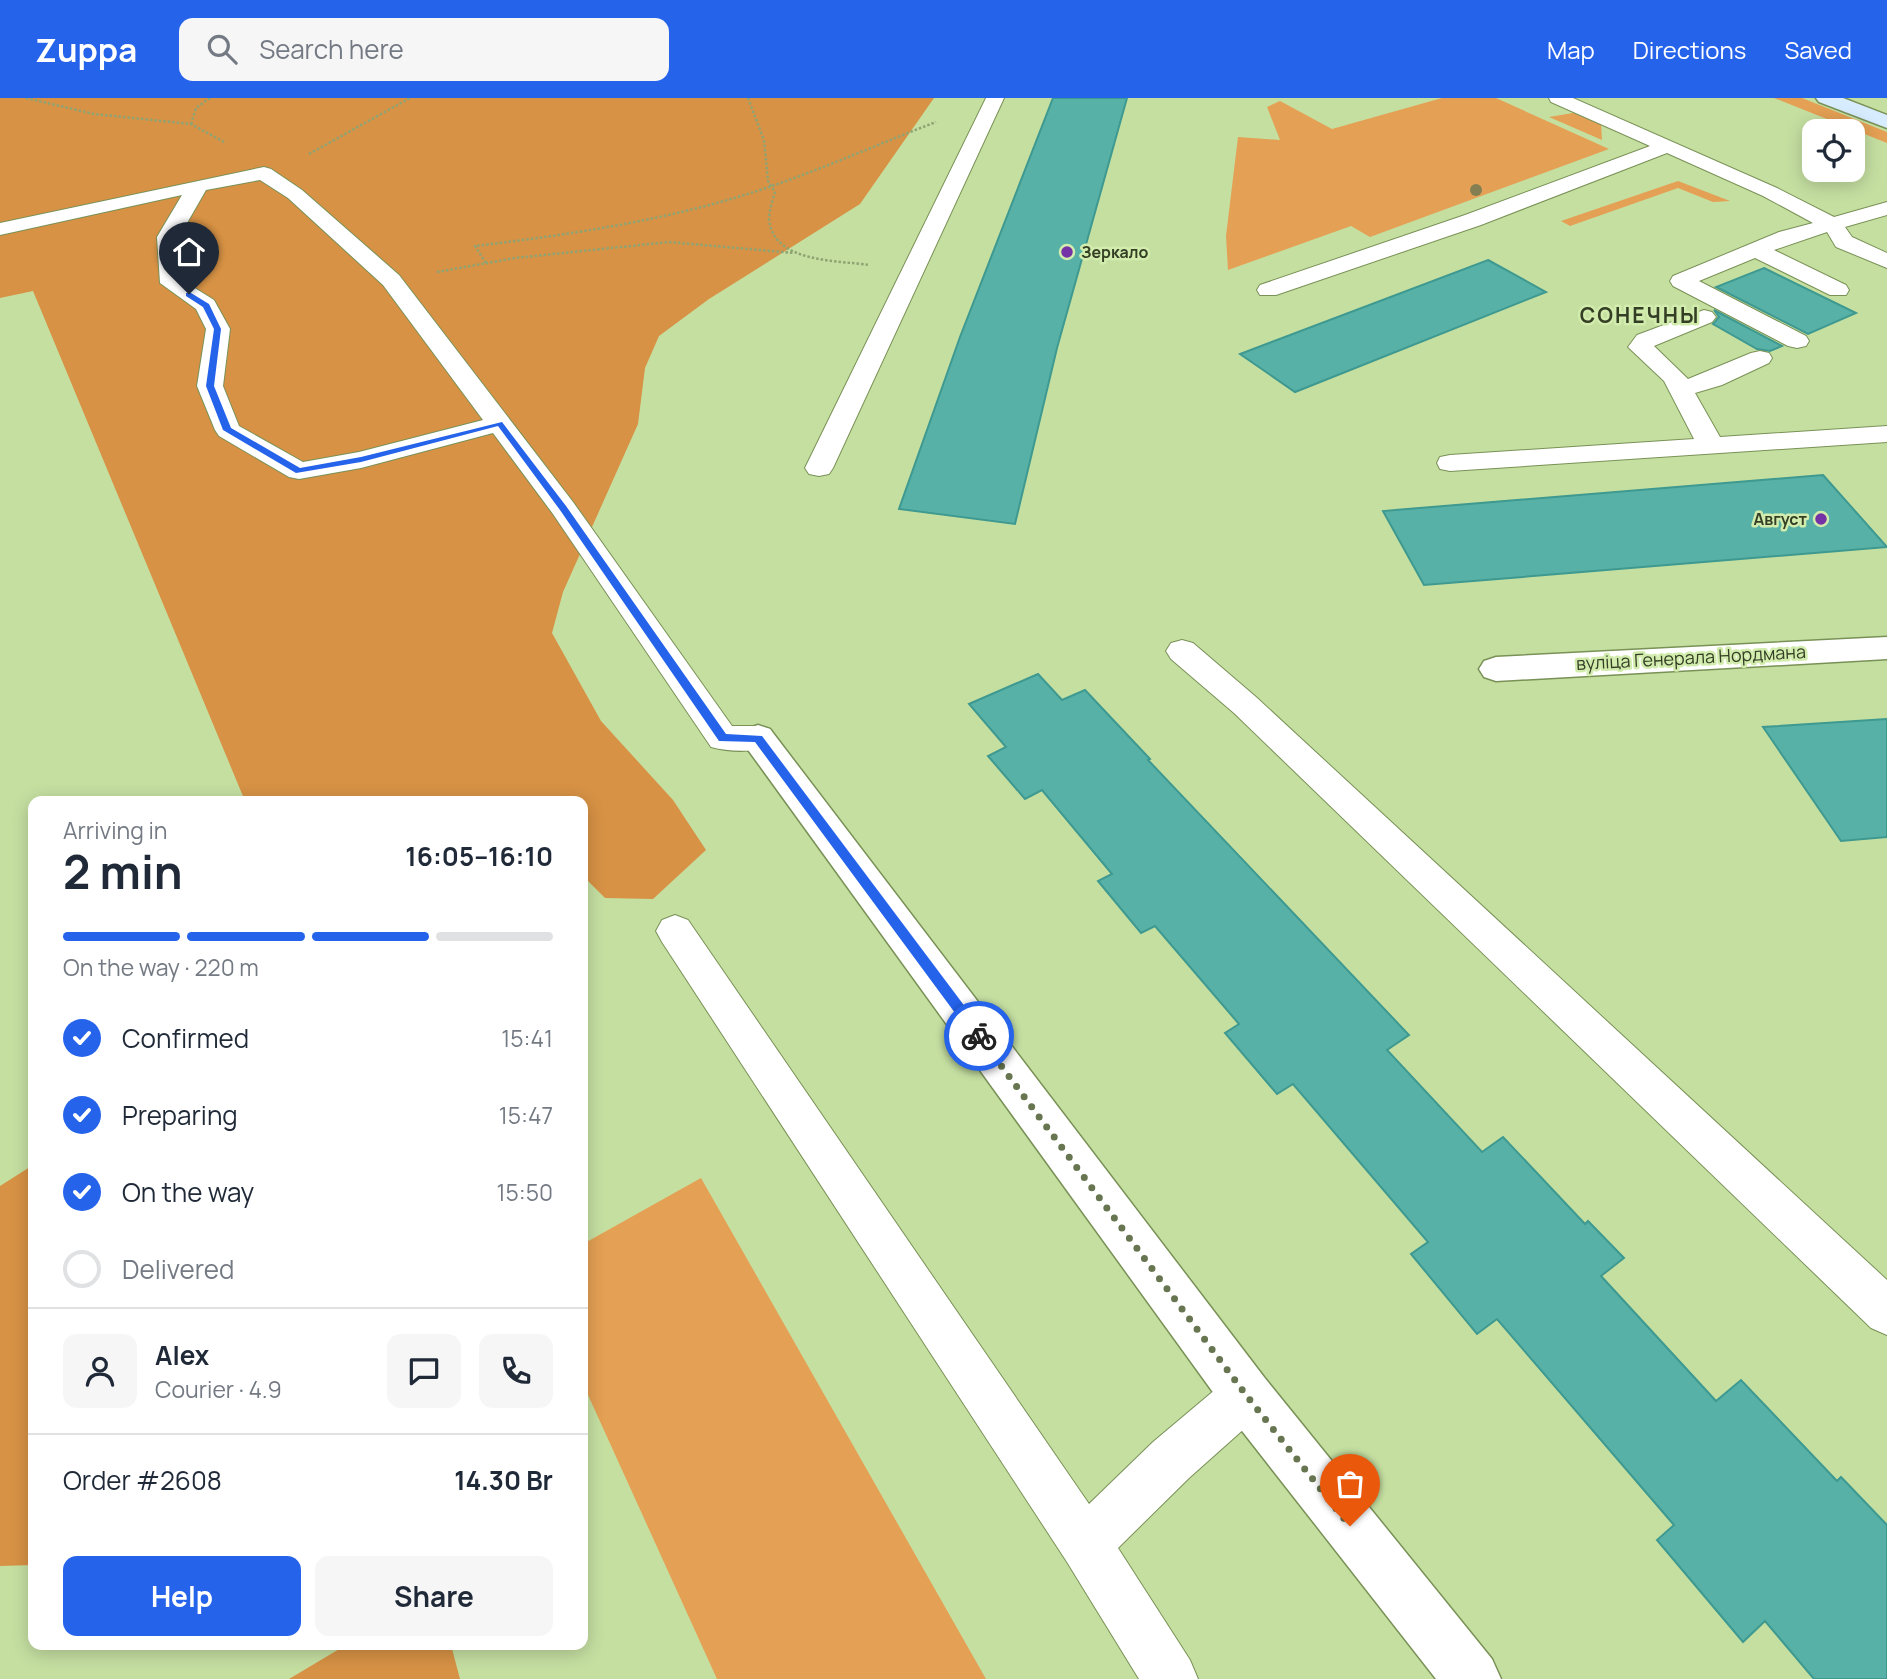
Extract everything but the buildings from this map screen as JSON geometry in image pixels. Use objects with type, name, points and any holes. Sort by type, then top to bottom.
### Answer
[{"type":"street","points":[[1826,98],[1887,122]]},
{"type":"street","name":"вуліца Генерала Нордмана","points":[[1496,669],[1887,648]]},
{"type":"street","points":[[758,738],[1246,1395],[1472,1679]]},
{"type":"lane","points":[[1558,98],[1770,192],[1832,224],[1844,242],[1887,261]]},
{"type":"lane","points":[[819,468],[993,102]]},
{"type":"lane","points":[[1268,290],[1473,220],[1668,146]]},
{"type":"lane","points":[[0,229],[264,173],[295,194],[391,280],[563,508],[723,738],[758,738]]},
{"type":"lane","points":[[198,185],[168,237],[171,283],[206,305],[218,329],[210,386],[228,430],[299,471],[361,460],[499,423]]},
{"type":"lane","points":[[1797,341],[1681,281],[1787,237],[1887,208]]},
{"type":"lane","points":[[1755,250],[1838,290]]},
{"type":"lane","points":[[1704,317],[1646,340],[1640,347],[1674,377],[1712,447]]},
{"type":"lane","points":[[1681,389],[1713,380],[1760,358]]},
{"type":"lane","points":[[1450,463],[1887,434]]},
{"type":"lane","points":[[1182,651],[1245,705],[1887,1312]]},
{"type":"lane","points":[[675,931],[1085,1544],[1171,1679]]},
{"type":"lane","points":[[1085,1544],[1171,1460],[1246,1395]]},
{"type":"path","points":[[26,98],[93,114],[191,124],[220,138],[264,173],[330,144],[410,98]]},
{"type":"path","points":[[191,124],[191,113],[200,102],[210,98]]},
{"type":"path","points":[[748,98],[764,139],[768,181],[775,192],[769,217],[774,238],[794,253]]},
{"type":"path","points":[[486,263],[475,246],[572,234],[647,219],[771,187],[877,143],[993,102]]},
{"type":"path","points":[[391,280],[486,263],[669,242],[794,253],[911,273]]},
{"type":"shaded area","points":[[0,98],[934,98],[860,204],[709,299],[659,336],[645,368],[638,424],[563,592],[552,633],[601,721],[673,800],[706,850],[653,899],[605,898],[588,881],[588,796],[243,796],[33,291],[0,298]]},
{"type":"shaded area","points":[[1442,98],[1496,98],[1609,149],[1370,237],[1351,226],[1228,270],[1226,236],[1238,137],[1280,140],[1267,107],[1280,101],[1332,129]]},
{"type":"shaded area","points":[[1774,98],[1802,98],[1854,119],[1827,119]]},
{"type":"shaded area","points":[[1573,113],[1601,123],[1602,140],[1549,117]]},
{"type":"shaded area","points":[[1865,123],[1887,132],[1887,143],[1865,134]]},
{"type":"shaded area","points":[[1678,181],[1730,201],[1713,202],[1678,188],[1570,226],[1561,221]]},
{"type":"shaded area","points":[[28,1168],[28,1565],[0,1566],[0,1186]]},
{"type":"shaded area","points":[[701,1178],[986,1679],[717,1679],[588,1395],[588,1241]]},
{"type":"shaded area","points":[[338,1650],[452,1650],[460,1679],[289,1679]]},
{"type":"way so far","points":[[979,1036],[1246,1395],[1350,1526]]},
{"type":"place","name":"Зеркало","points":[[1067,252]]},
{"type":"place","name":"Август","points":[[1821,519]]},
{"type":"district","name":"СОНЕЧНЫ","points":[[1640,316]]},
{"type":"route","points":[[189,294],[206,305],[218,329],[210,386],[228,430],[299,471],[361,460],[499,423],[563,508],[723,738],[758,738],[979,1036]]}]
